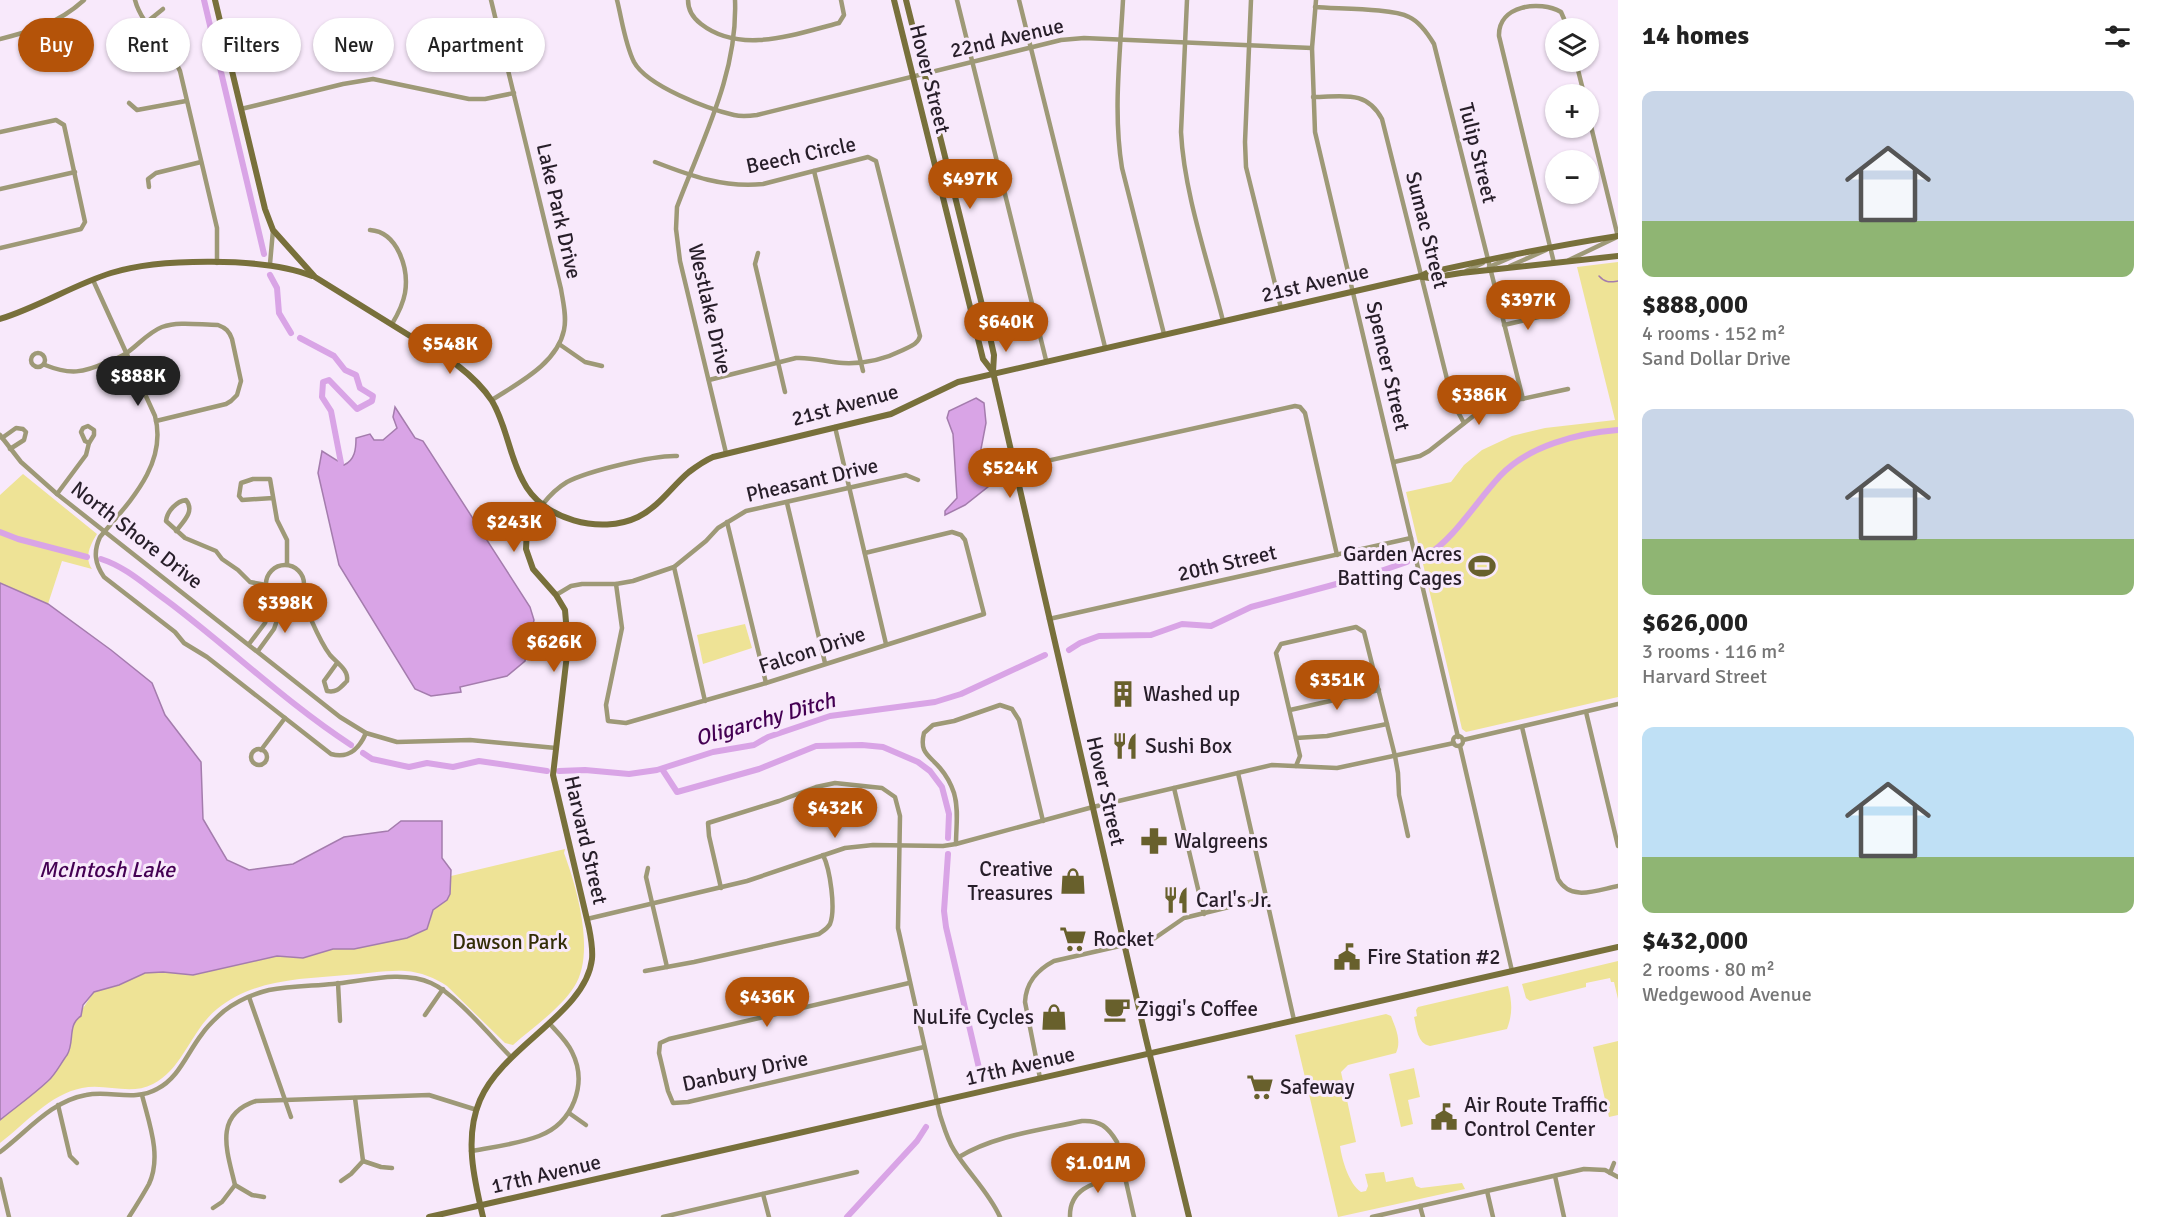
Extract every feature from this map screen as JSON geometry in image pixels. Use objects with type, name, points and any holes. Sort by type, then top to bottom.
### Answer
[{"type":"street","points":[[60,18],[84,0]]},
{"type":"street","points":[[135,0],[145,18]]},
{"type":"street","points":[[215,0],[265,209],[273,230],[315,277]]},
{"type":"street","name":"Lake Park Drive","points":[[491,0],[565,314],[564,331],[559,345]]},
{"type":"street","name":"22nd Avenue","points":[[617,0],[629,51],[640,71],[660,87],[735,116],[757,115],[1061,40],[1121,39],[1312,48]]},
{"type":"street","points":[[688,0],[690,11],[708,30],[735,39],[752,41],[777,39],[839,23],[843,20],[844,12],[841,0]]},
{"type":"street","name":"Westlake Drive","points":[[726,453],[677,245],[677,207],[725,81],[735,39],[735,0]]},
{"type":"street","name":"Hover Street","points":[[894,0],[983,358],[993,372]]},
{"type":"street","name":"Hover Street","points":[[906,0],[994,355],[993,372],[1149,1053],[1189,1217]]},
{"type":"street","points":[[957,0],[1046,360]]},
{"type":"street","points":[[1019,0],[1105,347]]},
{"type":"street","points":[[1123,0],[1117,126],[1119,147],[1122,168],[1164,334]]},
{"type":"street","points":[[1187,0],[1182,150],[1187,180],[1223,321]]},
{"type":"street","points":[[1251,0],[1246,167],[1281,308]]},
{"type":"street","name":"Spencer Street","points":[[1316,0],[1312,48],[1315,132],[1458,737]]},
{"type":"street","points":[[1555,9],[1560,2]]},
{"type":"street","points":[[1564,18],[1561,12],[1541,4],[1515,10],[1502,21],[1498,28],[1549,246],[1557,263],[1580,256],[1618,237],[1594,138]]},
{"type":"street","name":"Tulip Street","points":[[1315,8],[1399,13],[1417,22],[1429,34],[1437,55],[1523,399]]},
{"type":"street","points":[[152,18],[163,9]]},
{"type":"street","points":[[1496,16],[1502,21]]},
{"type":"street","points":[[843,20],[849,23]]},
{"type":"street","points":[[0,39],[18,34]]},
{"type":"street","points":[[180,72],[217,228],[217,263]]},
{"type":"street","points":[[241,109],[373,79],[469,99],[484,99],[514,93]]},
{"type":"street","name":"Sumac Street","points":[[1313,97],[1356,97],[1365,99],[1377,110],[1384,126],[1453,403],[1464,423]]},
{"type":"street","points":[[129,103],[137,110],[186,101]]},
{"type":"street","points":[[0,132],[56,120],[61,121],[64,125],[86,222],[81,229],[0,248]]},
{"type":"street","name":"Beech Circle","points":[[655,162],[720,184],[745,185],[763,184],[868,157],[876,161],[920,336],[917,343],[899,352],[861,363],[843,363],[806,357],[709,380]]},
{"type":"street","points":[[148,187],[148,179],[156,172],[201,162]]},
{"type":"street","points":[[814,171],[864,371]]},
{"type":"street","points":[[0,189],[75,172]]},
{"type":"street","points":[[270,264],[273,230]]},
{"type":"street","points":[[370,230],[380,231],[394,244],[404,266],[405,293],[392,324]]},
{"type":"street","name":"21st Avenue","points":[[543,504],[564,517],[578,522],[609,525],[624,522],[652,509],[688,472],[726,453],[899,412],[945,386],[993,372],[1354,292],[1519,252],[1618,237]]},
{"type":"street","points":[[1502,269],[1544,252],[1549,246]]},
{"type":"street","points":[[1490,269],[1519,252]]},
{"type":"street","points":[[758,254],[754,264],[785,392]]},
{"type":"street","name":"21st Avenue","points":[[1421,276],[1430,278],[1490,269],[1618,256]]},
{"type":"street","points":[[1461,273],[1487,259]]},
{"type":"street","points":[[0,319],[26,311],[93,280],[131,267],[153,264],[270,264],[315,277],[457,365],[472,378],[492,400],[523,482],[533,496],[543,504],[556,489],[582,476],[662,455],[677,456]]},
{"type":"street","points":[[93,280],[156,421],[157,447],[149,471],[138,490],[97,544],[95,554],[98,568],[104,577],[175,632],[184,643],[207,657],[323,748],[338,756],[351,753],[361,743],[366,733]]},
{"type":"street","points":[[1504,325],[1547,315]]},
{"type":"street","points":[[45,365],[61,371],[80,372],[93,369],[126,354],[151,333],[172,325],[224,327],[230,333],[241,381],[237,395],[226,404],[156,421]]},
{"type":"street","points":[[492,400],[542,365],[559,345],[585,362],[602,366]]},
{"type":"street","points":[[1394,462],[1420,456],[1429,451],[1489,406],[1568,388]]},
{"type":"street","points":[[1015,468],[1295,406],[1303,410],[1337,555]]},
{"type":"street","points":[[835,427],[886,644]]},
{"type":"street","points":[[1,436],[16,428],[26,432],[24,440],[10,449]]},
{"type":"street","name":"North Shore Drive","points":[[1,436],[21,462],[57,494],[340,717],[366,733],[396,742],[471,740],[556,748]]},
{"type":"street","points":[[57,494],[86,455],[89,443]]},
{"type":"street","points":[[0,449],[6,444]]},
{"type":"street","name":"Pheasant Drive","points":[[556,595],[572,586],[633,581],[674,567],[727,522],[746,511],[906,475],[918,480]]},
{"type":"street","points":[[273,498],[242,500],[239,496],[239,488],[241,483],[267,477],[272,482],[277,520],[286,540],[287,564]]},
{"type":"street","points":[[176,531],[189,513],[190,505],[186,500],[179,502],[166,516],[166,520],[176,531],[192,543],[208,546],[216,551],[222,560],[238,570],[250,582],[266,585]]},
{"type":"street","points":[[787,503],[825,663]]},
{"type":"street","name":"Harvard Street","points":[[483,1217],[471,1151],[477,1110],[490,1082],[511,1057],[574,999],[590,971],[593,948],[555,785],[553,766],[568,646],[565,610],[556,595],[536,574],[526,549],[527,528],[532,517],[543,504]]},
{"type":"street","points":[[727,522],[766,683]]},
{"type":"street","name":"Falcon Drive","points":[[616,584],[622,628],[606,705],[608,721],[626,723],[766,683],[984,614],[965,540],[957,533],[952,532],[865,553]]},
{"type":"street","name":"20th Street","points":[[1049,619],[1411,538]]},
{"type":"street","points":[[287,564],[297,569],[303,576],[304,584],[300,597],[293,602],[283,603],[273,598],[266,585],[268,573],[277,566],[287,564]]},
{"type":"street","points":[[674,567],[705,701]]},
{"type":"street","points":[[300,597],[311,615],[322,643],[345,670],[348,678],[339,690],[327,691],[324,681],[337,663]]},
{"type":"street","points":[[249,644],[265,622],[273,598]]},
{"type":"street","points":[[258,651],[274,629],[283,603]]},
{"type":"street","points":[[1296,766],[1300,756],[1276,653],[1281,644],[1356,627],[1364,632],[1379,690],[1395,756],[1399,795],[1408,837]]},
{"type":"street","points":[[1290,710],[1379,690]]},
{"type":"street","points":[[1454,743],[1458,737],[1463,740],[1618,704]]},
{"type":"street","points":[[956,844],[957,805],[954,794],[945,775],[922,748],[924,733],[933,725],[954,721],[1000,705],[1012,709],[1019,720],[1043,821]]},
{"type":"street","points":[[1586,711],[1618,846]]},
{"type":"street","points":[[261,750],[285,718]]},
{"type":"street","points":[[1296,738],[1327,736],[1387,724]]},
{"type":"street","points":[[1522,727],[1561,884],[1571,892],[1580,894],[1618,886]]},
{"type":"street","points":[[1463,740],[1460,746],[1512,971]]},
{"type":"street","points":[[587,919],[747,881],[845,848],[956,844],[1093,807],[1272,765],[1336,768],[1454,743],[1460,746]]},
{"type":"street","points":[[1238,773],[1294,1020]]},
{"type":"street","points":[[721,888],[708,823],[816,787],[835,783],[882,788],[890,792],[898,804],[900,816],[896,913],[898,928],[937,1102],[948,1139],[989,1196],[1000,1217]]},
{"type":"street","points":[[1174,788],[1204,914]]},
{"type":"street","points":[[645,971],[825,931],[831,919],[831,878],[823,855]]},
{"type":"street","points":[[648,867],[646,877],[651,904],[667,967]]},
{"type":"street","points":[[1040,1078],[1025,994],[1031,980],[1044,967],[1054,961],[1155,938],[1184,918],[1266,898]]},
{"type":"street","name":"17th Avenue","points":[[429,1217],[1618,947]]},
{"type":"street","points":[[0,1152],[58,1105],[87,1094],[142,1095],[158,1089],[178,1072],[208,1026],[224,1012],[249,997],[269,990],[398,977],[430,982],[442,989],[511,1057]]},
{"type":"street","points":[[338,983],[340,1021]]},
{"type":"street","name":"Danbury Drive","points":[[909,983],[660,1043],[668,1091],[673,1103],[688,1102],[924,1047]]},
{"type":"street","points":[[425,1015],[442,989]]},
{"type":"street","points":[[249,997],[291,1117]]},
{"type":"street","points":[[471,1151],[538,1136],[562,1122],[569,1113],[578,1084],[576,1066],[568,1045],[549,1023]]},
{"type":"street","points":[[129,1217],[149,1183],[154,1161],[154,1148],[142,1095]]},
{"type":"street","points":[[264,1197],[252,1195],[235,1185],[225,1139],[232,1116],[239,1109],[256,1101],[429,1095],[477,1110]]},
{"type":"street","points":[[341,1181],[363,1161],[355,1098]]},
{"type":"street","points":[[58,1105],[70,1156],[77,1163]]},
{"type":"street","points":[[569,1113],[586,1125]]},
{"type":"street","points":[[959,1157],[990,1142],[1090,1120],[1103,1124],[1117,1142],[1134,1217]]},
{"type":"street","points":[[363,1161],[392,1168]]},
{"type":"street","points":[[1610,1173],[1614,1163]]},
{"type":"street","points":[[1372,1217],[1584,1169],[1605,1170],[1618,1178]]},
{"type":"street","points":[[663,1217],[857,1172]]},
{"type":"street","points":[[1070,1217],[1072,1203],[1082,1189],[1090,1184],[1124,1175]]},
{"type":"street","points":[[1555,1176],[1564,1217]]},
{"type":"street","points":[[0,1179],[9,1217]]},
{"type":"street","points":[[213,1208],[222,1202],[235,1185]]},
{"type":"street","points":[[1487,1191],[1493,1217]]},
{"type":"street","points":[[763,1194],[769,1217]]},
{"type":"street","points":[[1420,1206],[1423,1217]]},
{"type":"green space","points":[[1618,262],[1618,697],[1466,732],[1462,729],[1406,492],[1451,482],[1464,465],[1482,450],[1512,436],[1545,428],[1615,420],[1577,267]]},
{"type":"green space","points":[[23,474],[97,534],[88,556],[92,569],[62,561],[48,604],[0,583],[0,495]]},
{"type":"green space","points":[[745,624],[752,648],[703,664],[697,635]]},
{"type":"green space","name":"Dawson Park","points":[[565,849],[564,853],[579,902],[582,921],[584,957],[580,973],[574,987],[561,1003],[513,1045],[505,1043],[447,986],[422,974],[391,971],[278,982],[246,992],[217,1009],[200,1027],[172,1069],[153,1084],[136,1089],[91,1087],[70,1091],[38,1111],[0,1143],[0,1120],[49,1081],[70,1048],[75,1020],[94,992],[119,985],[145,973],[193,975],[277,956],[303,958],[333,949],[354,949],[407,938],[427,929],[433,910],[450,894],[451,876]]},
{"type":"green space","points":[[1618,961],[1618,999],[1614,982],[1611,982],[1610,978],[1586,983],[1586,987],[1530,1001],[1526,998],[1522,984]]},
{"type":"green space","points":[[1508,986],[1511,1008],[1507,1029],[1430,1046],[1420,1039],[1414,1017],[1417,1016],[1418,1007]]},
{"type":"green space","points":[[1386,1014],[1391,1016],[1397,1034],[1396,1053],[1348,1065],[1341,1072],[1356,1142],[1340,1146],[1344,1165],[1350,1178],[1361,1192],[1366,1191],[1368,1186],[1365,1174],[1384,1172],[1386,1182],[1413,1177],[1416,1186],[1421,1188],[1462,1183],[1465,1189],[1338,1217],[1295,1035]]},
{"type":"green space","points":[[1618,1041],[1618,1115],[1609,1117],[1593,1047]]},
{"type":"green space","points":[[1414,1068],[1420,1097],[1408,1100],[1413,1124],[1401,1127],[1389,1074]]},
{"type":"water","points":[[976,398],[984,403],[986,423],[981,449],[990,480],[989,486],[965,505],[945,515],[945,511],[957,498],[953,434],[947,418],[949,411]]},
{"type":"water","points":[[395,407],[415,438],[423,441],[530,607],[534,620],[525,661],[507,676],[460,687],[461,692],[431,696],[415,689],[339,565],[318,473],[322,451],[344,465],[348,463],[354,454],[356,438],[370,434],[374,440],[383,440],[397,428],[393,417]]},
{"type":"water","name":"McIntosh Lake","points":[[0,583],[48,604],[152,683],[165,715],[201,762],[203,819],[227,860],[249,870],[293,864],[344,837],[388,831],[401,821],[442,821],[442,858],[451,870],[450,894],[447,900],[433,910],[427,929],[407,938],[354,949],[333,949],[303,958],[277,956],[193,975],[145,973],[119,985],[94,992],[83,1005],[81,1016],[74,1024],[67,1055],[56,1072],[0,1120]]},
{"type":"waterway","points":[[204,0],[264,254]]},
{"type":"waterway","points":[[270,275],[277,288],[279,313],[291,333]]},
{"type":"waterway","name":"Oligarchy Ditch","points":[[1599,276],[1606,281],[1618,281]]},
{"type":"waterway","points":[[300,338],[334,356],[345,370],[356,375],[360,388],[373,396],[372,401],[357,409],[329,380],[323,382],[322,397],[331,411],[341,463]]},
{"type":"waterway","name":"Oligarchy Ditch","points":[[1425,557],[1456,530],[1500,476],[1511,466],[1554,443],[1587,434],[1618,430]]},
{"type":"waterway","name":"Oligarchy Ditch","points":[[0,532],[87,557]]},
{"type":"waterway","name":"Oligarchy Ditch","points":[[101,559],[119,567],[143,583],[303,711],[351,745]]},
{"type":"waterway","name":"Oligarchy Ditch","points":[[1069,650],[1099,636],[1151,635],[1182,624],[1211,626],[1251,607],[1366,576],[1407,562]]},
{"type":"waterway","name":"Oligarchy Ditch","points":[[559,771],[585,770],[629,774],[657,770],[713,752],[754,745],[768,737],[830,716],[935,702],[961,694],[1045,655]]},
{"type":"waterway","points":[[662,769],[677,792],[759,769],[816,746],[883,747],[918,762],[930,771],[942,787],[949,814],[948,838]]},
{"type":"waterway","name":"Oligarchy Ditch","points":[[363,753],[372,759],[409,767],[427,763],[453,767],[479,761],[547,771]]},
{"type":"waterway","points":[[948,854],[944,911],[946,927],[979,1068]]},
{"type":"waterway","points":[[847,1217],[917,1141],[926,1127]]},
{"type":"place","name":"Garden Acres Batting Cages","points":[[1482,566]]},
{"type":"place","name":"Washed up","points":[[1123,694]]},
{"type":"place","name":"Sushi Box","points":[[1125,746]]},
{"type":"place","name":"Walgreens","points":[[1154,841]]},
{"type":"place","name":"Creative Treasures","points":[[1073,881]]},
{"type":"place","name":"Carl's Jr.","points":[[1176,900]]},
{"type":"place","name":"Rocket","points":[[1073,939]]},
{"type":"place","name":"Fire Station #2","points":[[1347,957]]},
{"type":"place","name":"Ziggi's Coffee","points":[[1117,1009]]},
{"type":"place","name":"NuLife Cycles","points":[[1054,1017]]},
{"type":"place","name":"Safeway","points":[[1260,1087]]},
{"type":"place","name":"Air Route Traffic Control Center","points":[[1444,1117]]}]
